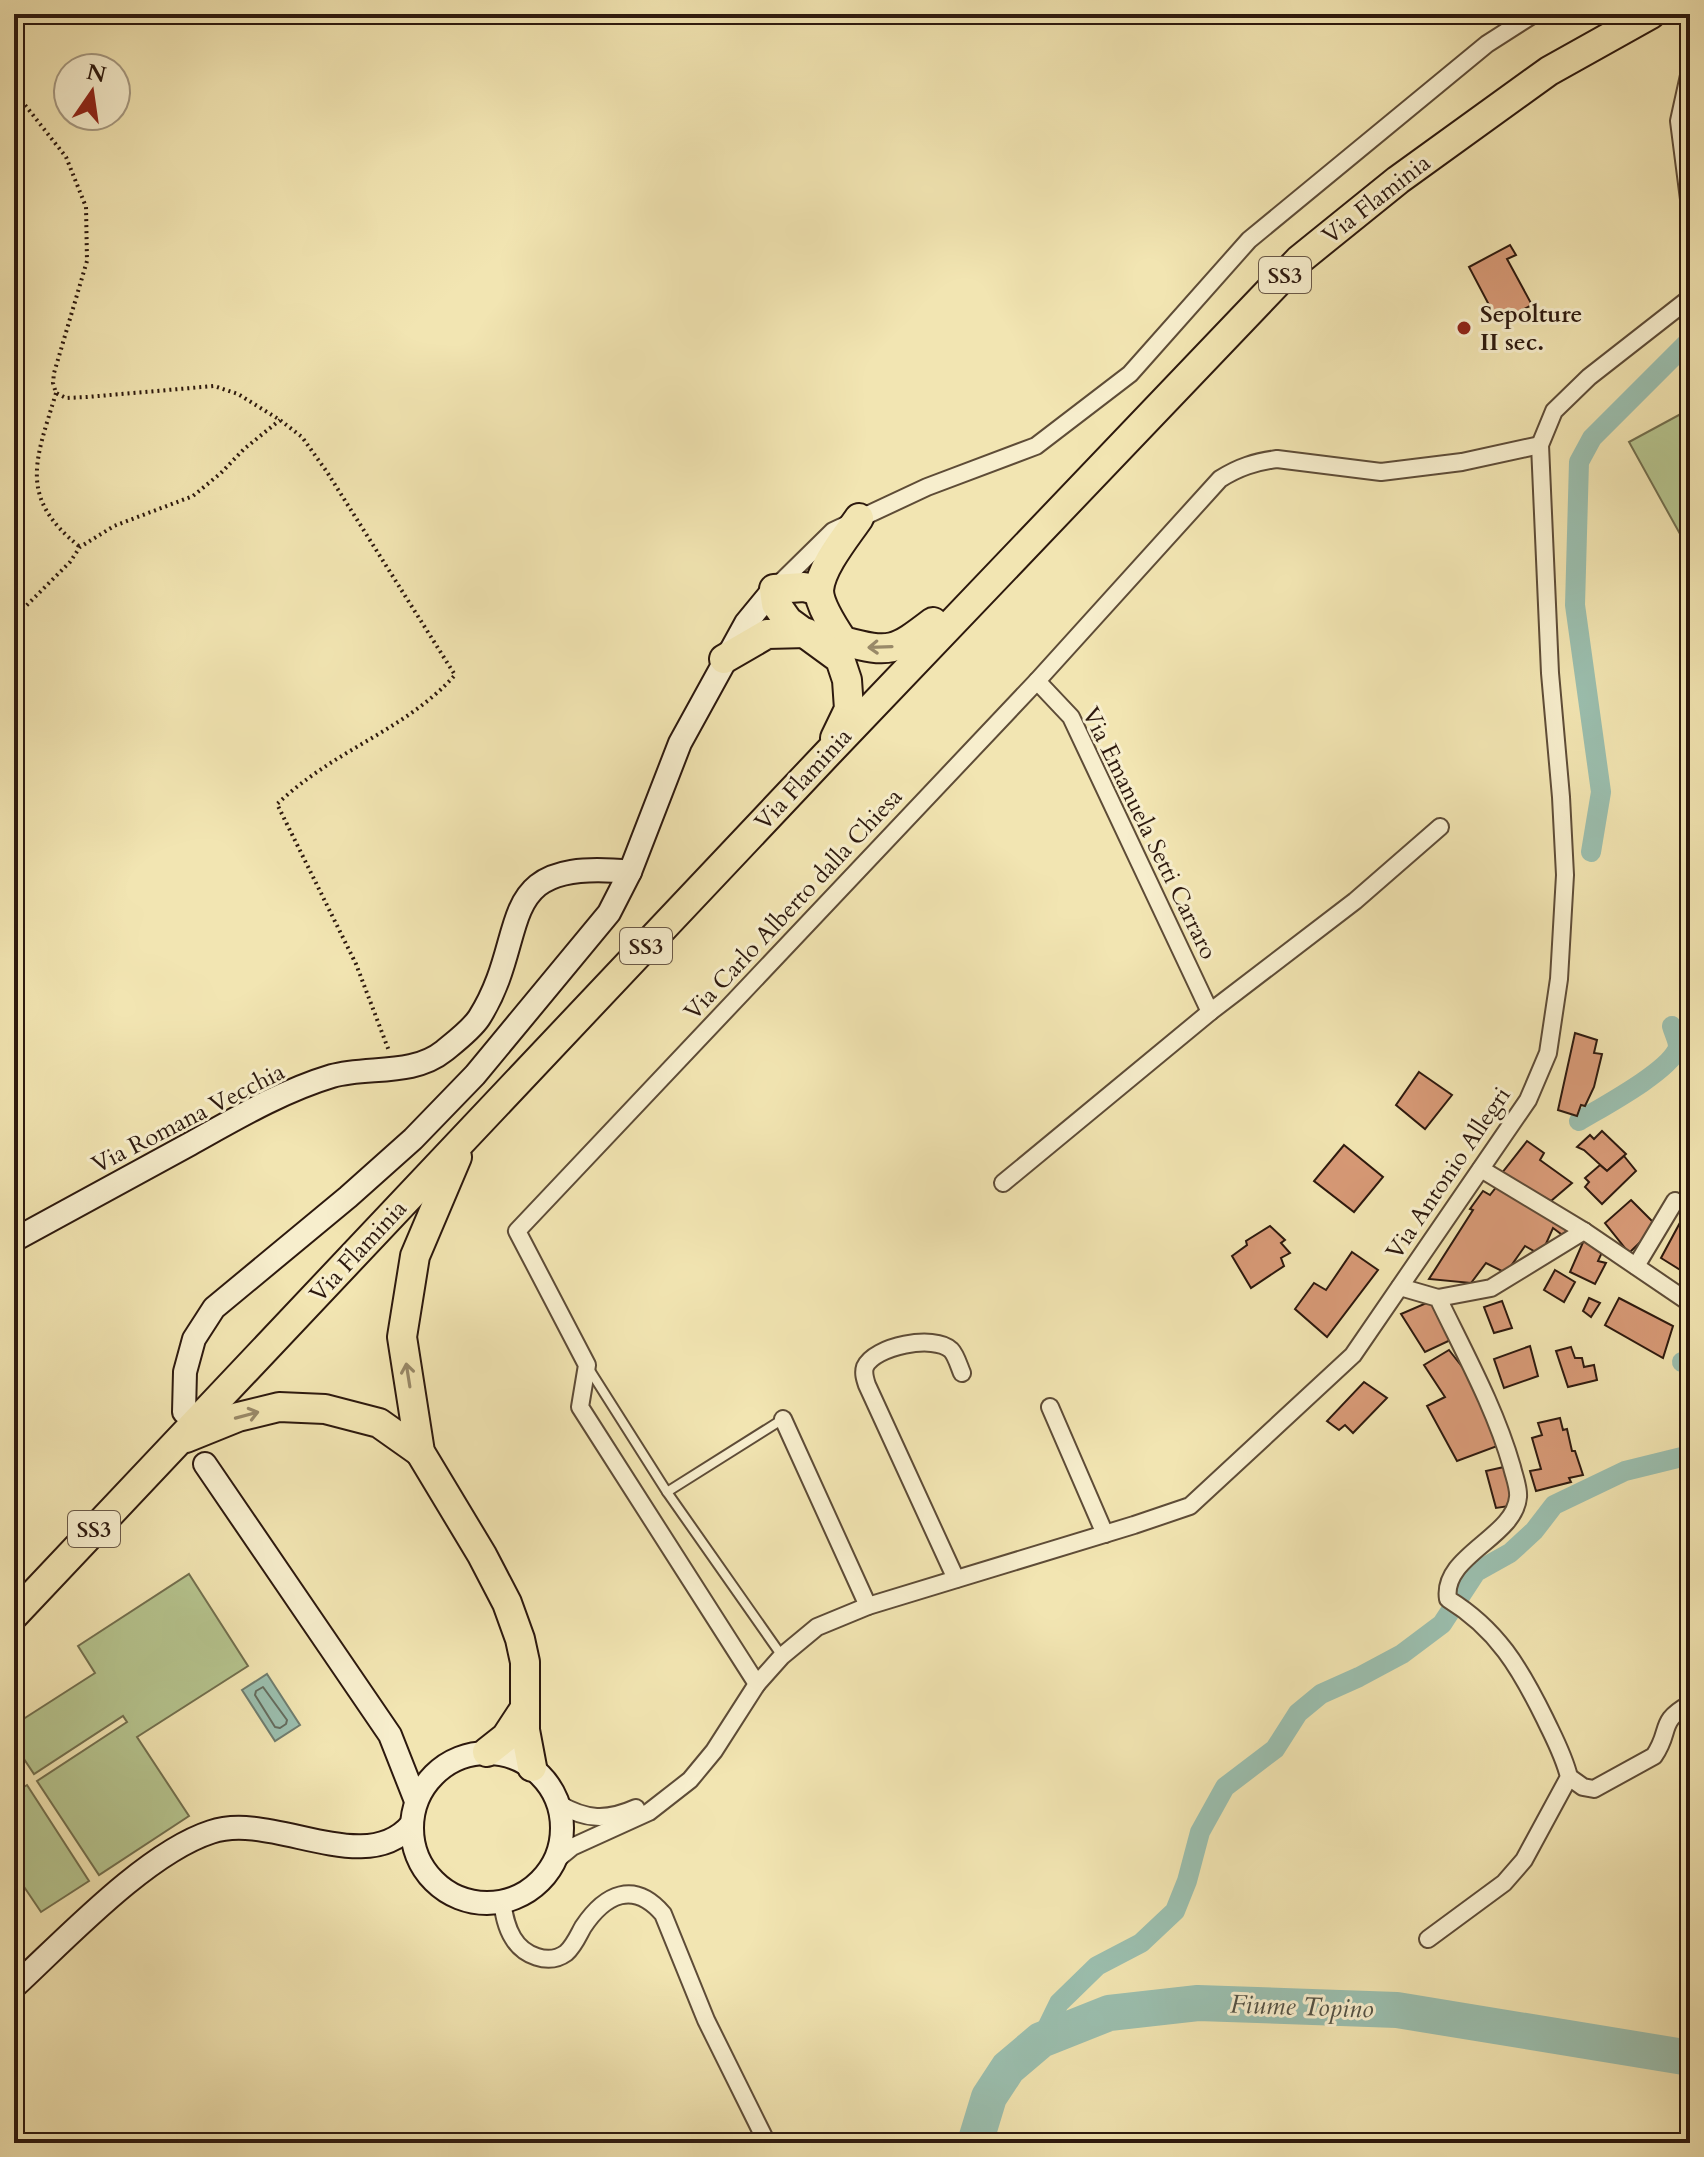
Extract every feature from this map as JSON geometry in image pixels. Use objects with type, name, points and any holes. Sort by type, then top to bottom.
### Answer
[{"type":"highway","name":"Via Flaminia","points":[[14,1615],[973,600],[1299,260],[1398,180],[1549,71],[1651,14]]},
{"type":"highway","points":[[859,518],[830,560],[819,591],[830,623],[843,641],[874,650],[902,646],[938,619],[973,600]]},
{"type":"highway","points":[[819,591],[804,587],[774,589],[776,604],[788,621],[840,659],[847,680],[849,709],[828,753]]},
{"type":"highway","points":[[724,659],[767,634],[807,633]]},
{"type":"highway","points":[[465,1138],[415,1256],[402,1337],[420,1452],[482,1555],[507,1603],[520,1639],[525,1662],[525,1708],[532,1767]]},
{"type":"highway","points":[[175,1443],[238,1417],[279,1407],[325,1409],[379,1423],[420,1452]]},
{"type":"highway","points":[[487,1752],[506,1737],[525,1708]]},
{"type":"main road","points":[[184,1412],[185,1372],[194,1339],[214,1308],[413,1139],[475,1075],[609,913],[630,872],[680,743],[724,659],[746,623],[774,589]]},
{"type":"main road","name":"Via Romana Vecchia","points":[[14,1240],[256,1108],[333,1076],[417,1065],[441,1054],[478,1020],[496,983],[517,914],[529,891],[561,873],[596,869],[630,872]]},
{"type":"main road","points":[[205,1464],[390,1735],[416,1801]]},
{"type":"main road","points":[[390,1735],[418,1757],[451,1761]]},
{"type":"main road","points":[[375,1845],[395,1851],[424,1869],[446,1891],[463,1899],[502,1902],[539,1883],[555,1861],[563,1834],[559,1804],[548,1783],[532,1767],[504,1754],[487,1752],[451,1761],[429,1779],[416,1801],[411,1825],[412,1840],[424,1869]]},
{"type":"main road","points":[[14,1987],[113,1896],[157,1861],[212,1831],[259,1828],[344,1845],[375,1845],[397,1839],[411,1825]]},
{"type":"street","points":[[774,589],[833,531],[927,487],[1036,446],[1130,374],[1249,240],[1475,54],[1534,14]]},
{"type":"street","points":[[1690,71],[1679,121],[1690,207]]},
{"type":"street","name":"Via Antonio Allegri","points":[[690,1780],[714,1751],[757,1684],[782,1656],[817,1627],[868,1606],[1190,1506],[1353,1355],[1528,1100],[1548,1053],[1559,979],[1565,875],[1550,673],[1540,445],[1554,411],[1589,377],[1690,298]]},
{"type":"street","name":"Via Carlo Alberto dalla Chiesa","points":[[587,1365],[517,1231],[1037,681],[1220,479],[1237,468],[1277,459],[1381,472],[1462,462],[1540,445]]},
{"type":"street","name":"Via Emanuela Setti Carraro","points":[[1037,681],[1071,717],[1210,1012]]},
{"type":"street","points":[[1003,1183],[1210,1012],[1355,901],[1440,827]]},
{"type":"street","points":[[1481,1169],[1584,1231],[1687,1301]]},
{"type":"street","points":[[1636,1266],[1675,1201]]},
{"type":"street","points":[[1400,1287],[1438,1298],[1491,1288],[1584,1231]]},
{"type":"street","points":[[1428,1939],[1504,1883],[1524,1860],[1569,1777],[1565,1759],[1527,1682],[1504,1646],[1468,1611],[1448,1599],[1446,1588],[1453,1574],[1514,1512],[1519,1495],[1502,1431],[1438,1298]]},
{"type":"street","points":[[956,1579],[867,1385],[864,1371],[875,1356],[915,1342],[935,1342],[951,1350],[962,1373]]},
{"type":"street","points":[[587,1365],[580,1407],[757,1684]]},
{"type":"street","points":[[1050,1407],[1105,1534]]},
{"type":"street","points":[[783,1419],[868,1606]]},
{"type":"street","points":[[1569,1777],[1583,1787],[1594,1789],[1654,1756],[1668,1720],[1690,1704]]},
{"type":"street","points":[[559,1804],[586,1817],[602,1819],[653,1801],[690,1780]]},
{"type":"street","points":[[555,1861],[572,1847],[649,1812],[690,1780]]},
{"type":"street","points":[[502,1902],[513,1938],[520,1948],[544,1959],[557,1958],[567,1952],[591,1917],[616,1897],[643,1895],[652,1902],[663,1914],[706,2020],[767,2143]]},
{"type":"lane","name":"Via Carlo Alberto dalla Chiesa","points":[[587,1365],[667,1492],[782,1656]]},
{"type":"lane","points":[[667,1492],[783,1419]]},
{"type":"path","points":[[14,91],[66,157],[86,207],[87,261],[54,373],[56,393],[37,456],[40,501],[61,531],[80,547]]},
{"type":"path","points":[[56,393],[66,398],[214,386],[238,394],[280,420],[302,437],[327,472],[455,675],[438,695],[381,735],[306,779],[277,804],[356,964],[395,1068]]},
{"type":"path","points":[[14,618],[70,562],[80,547],[114,526],[193,496],[280,420]]},
{"type":"green space","points":[[1690,409],[1690,552],[1629,442]]},
{"type":"green space","points":[[189,1574],[248,1666],[137,1737],[189,1816],[99,1875],[37,1781],[127,1722],[123,1716],[34,1774],[14,1744],[14,1725],[95,1673],[78,1646]]},
{"type":"green space","points":[[27,1785],[89,1881],[41,1912],[14,1872],[14,1793]]},
{"type":"water","points":[[267,1674],[300,1725],[275,1741],[242,1690]]},
{"type":"building","points":[[1510,245],[1516,255],[1507,259],[1532,305],[1498,322],[1469,267]]},
{"type":"building","points":[[1575,1033],[1597,1040],[1594,1053],[1602,1054],[1594,1087],[1577,1116],[1558,1110]]},
{"type":"building","points":[[1419,1072],[1452,1095],[1425,1129],[1396,1105]]},
{"type":"building","points":[[1602,1131],[1626,1154],[1607,1171],[1577,1147],[1590,1135],[1594,1139]]},
{"type":"building","points":[[1527,1141],[1544,1153],[1540,1160],[1572,1183],[1551,1201],[1502,1173]]},
{"type":"building","points":[[1344,1145],[1383,1177],[1354,1212],[1314,1181]]},
{"type":"building","points":[[1624,1156],[1636,1171],[1602,1204],[1585,1187],[1589,1182],[1585,1178],[1600,1165],[1607,1171]]},
{"type":"building","points":[[1501,1181],[1584,1231],[1569,1240],[1553,1228],[1541,1255],[1525,1246],[1506,1273],[1486,1263],[1471,1283],[1429,1279],[1483,1191],[1490,1195]]},
{"type":"building","points":[[1631,1200],[1657,1226],[1629,1253],[1605,1223]]},
{"type":"building","points":[[1690,1204],[1690,1276],[1661,1258]]},
{"type":"building","points":[[1270,1226],[1285,1240],[1281,1243],[1290,1253],[1281,1258],[1284,1266],[1251,1288],[1232,1256],[1247,1245],[1246,1241]]},
{"type":"building","points":[[1584,1240],[1604,1248],[1598,1261],[1606,1263],[1595,1284],[1570,1272]]},
{"type":"building","points":[[1352,1252],[1378,1270],[1327,1337],[1295,1309],[1314,1283],[1326,1290]]},
{"type":"building","points":[[1555,1270],[1575,1282],[1564,1302],[1544,1290]]},
{"type":"building","points":[[1438,1298],[1457,1337],[1425,1352],[1401,1314]]},
{"type":"building","points":[[1589,1298],[1600,1303],[1591,1317],[1583,1311]]},
{"type":"building","points":[[1619,1298],[1673,1326],[1663,1358],[1605,1325]]},
{"type":"building","points":[[1502,1301],[1512,1328],[1494,1333],[1484,1307]]},
{"type":"building","points":[[1530,1346],[1538,1376],[1504,1388],[1494,1359]]},
{"type":"building","points":[[1571,1347],[1575,1358],[1582,1358],[1584,1367],[1594,1365],[1597,1380],[1568,1387],[1556,1351]]},
{"type":"building","points":[[1449,1350],[1474,1382],[1500,1445],[1457,1461],[1427,1406],[1445,1397],[1424,1365]]},
{"type":"building","points":[[1364,1382],[1387,1398],[1353,1433],[1345,1425],[1339,1430],[1327,1421]]},
{"type":"building","points":[[1560,1418],[1583,1475],[1569,1478],[1571,1482],[1536,1491],[1530,1471],[1541,1469],[1532,1438],[1542,1435],[1538,1423]]},
{"type":"building","points":[[1504,1467],[1516,1505],[1496,1508],[1486,1471]]},
{"type":"waterway","points":[[1591,852],[1601,792],[1575,605],[1579,462],[1592,438],[1690,340]]},
{"type":"waterway","points":[[1579,1121],[1632,1089],[1671,1059],[1678,1047],[1672,1026]]},
{"type":"waterway","points":[[1682,1362],[1690,1363]]},
{"type":"waterway","points":[[1041,2040],[1059,2003],[1097,1966],[1141,1943],[1175,1911],[1200,1832],[1225,1787],[1275,1749],[1298,1713],[1321,1694],[1402,1654],[1442,1624],[1476,1572],[1510,1553],[1534,1531],[1554,1505],[1625,1471],[1690,1455]]},
{"type":"waterway","name":"Fiume Topino","points":[[975,2143],[989,2097],[1008,2068],[1041,2040],[1109,2013],[1198,2003],[1397,2010],[1690,2058]]},
{"type":"place","name":"Sepolture II sec.","points":[[1464,328]]}]
